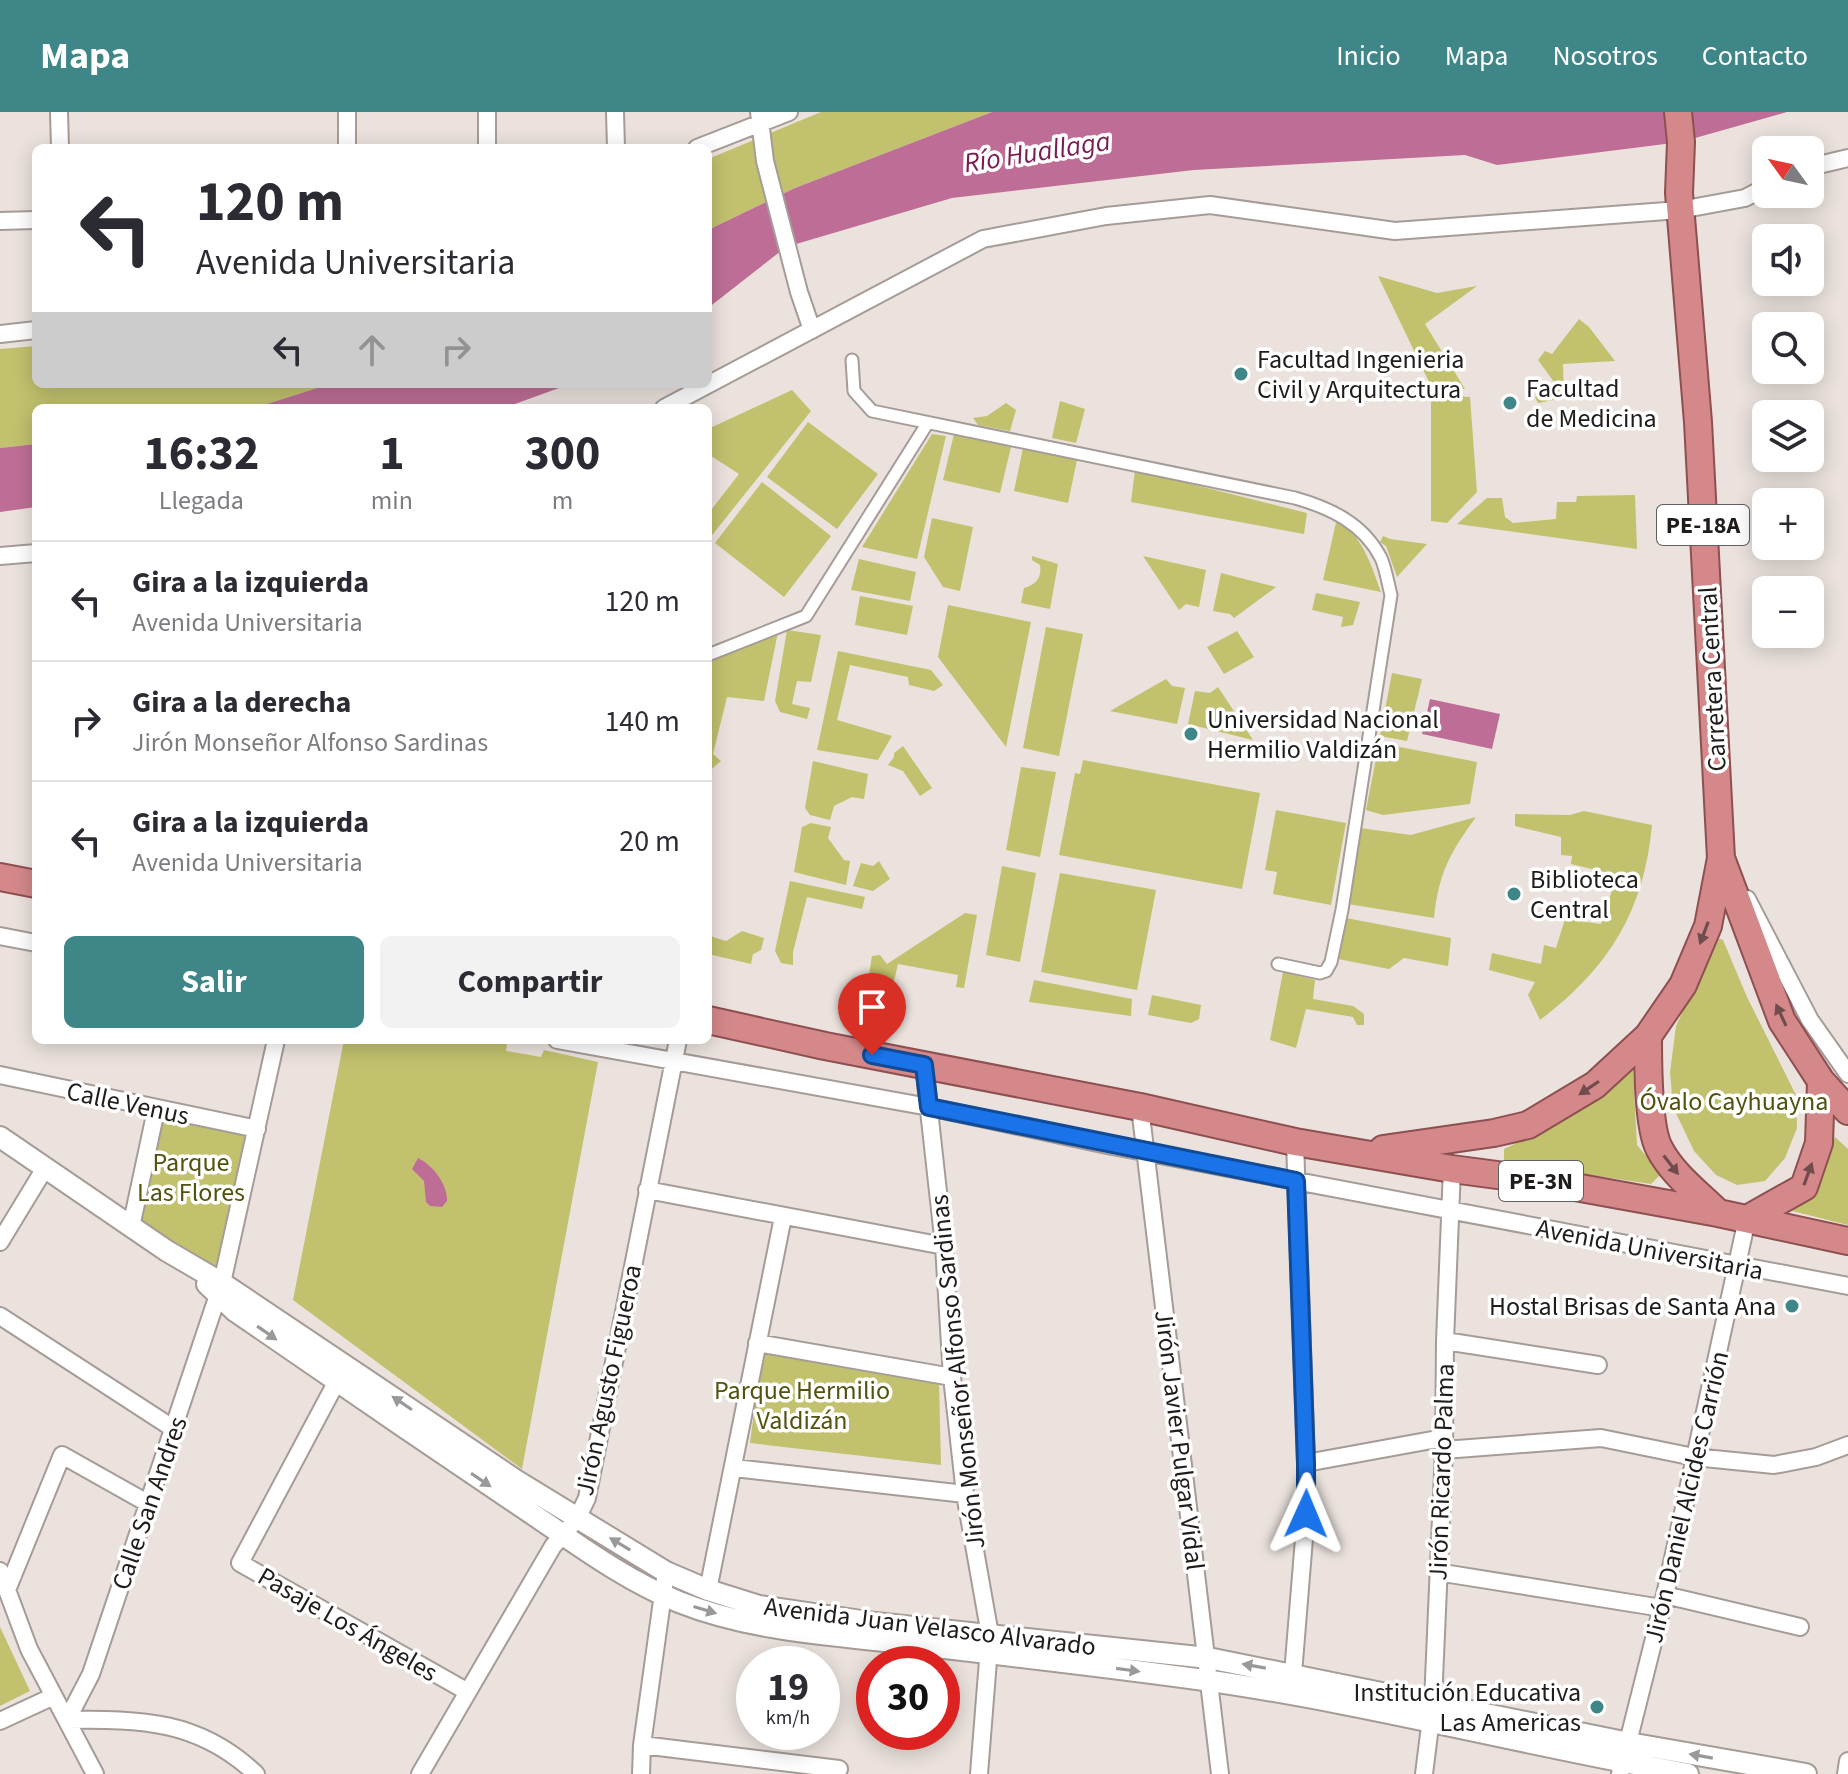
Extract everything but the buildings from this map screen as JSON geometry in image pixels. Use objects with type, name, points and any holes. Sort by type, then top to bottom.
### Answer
[{"type":"highway","name":"Carretera Central","points":[[1678,112],[1680,201],[1698,422],[1721,858],[1782,1021],[1821,1081],[1848,1111]]},
{"type":"highway","name":"PE-18A","points":[[1648,1036],[1683,985],[1708,926],[1721,858]]},
{"type":"highway","points":[[0,877],[32,883]]},
{"type":"highway","name":"PE-3N","points":[[712,1021],[1140,1107],[1295,1142],[1542,1181],[1718,1213],[1848,1241]]},
{"type":"highway","points":[[1364,1152],[1528,1125],[1595,1085],[1648,1036]]},
{"type":"highway","points":[[1648,1036],[1649,1095],[1658,1147],[1678,1173],[1718,1213]]},
{"type":"highway","points":[[1747,1219],[1804,1187],[1819,1143],[1821,1081]]},
{"type":"street","points":[[59,112],[60,144]]},
{"type":"street","points":[[347,112],[347,144]]},
{"type":"street","points":[[487,112],[487,144]]},
{"type":"street","points":[[615,112],[616,144]]},
{"type":"street","points":[[706,144],[759,119],[789,112]]},
{"type":"street","points":[[759,119],[765,161],[812,330]]},
{"type":"street","points":[[1824,164],[1848,158]]},
{"type":"street","points":[[712,383],[983,239],[1106,216],[1210,205],[1395,231],[1680,201],[1745,198],[1752,194]]},
{"type":"street","points":[[0,221],[32,220]]},
{"type":"street","points":[[0,334],[32,330]]},
{"type":"street","points":[[852,360],[854,391],[872,411],[1295,498],[1329,508],[1347,519],[1382,559],[1391,595],[1342,910],[1331,962],[1326,971],[1320,973],[1278,964]]},
{"type":"street","points":[[672,404],[702,388]]},
{"type":"street","points":[[712,653],[806,616],[927,424]]},
{"type":"street","points":[[0,556],[32,553]]},
{"type":"street","points":[[1721,858],[1752,906],[1810,1020],[1848,1074]]},
{"type":"street","points":[[0,936],[32,942]]},
{"type":"street","name":"Calle San Andres","points":[[67,1720],[91,1674],[220,1289],[275,1044]]},
{"type":"street","name":"Avenida Universitaria","points":[[579,1044],[929,1107],[1296,1181],[1848,1286]]},
{"type":"street","name":"Jirón Agusto Figueroa","points":[[420,1774],[553,1546],[587,1498],[677,1044]]},
{"type":"street","name":"Jirón Monseñor Alfonso Sardinas","points":[[924,1065],[944,1246],[952,1377],[965,1494],[989,1644],[979,1774]]},
{"type":"street","name":"Calle Venus","points":[[0,1075],[257,1129]]},
{"type":"street","name":"Jirón Javier Pulgar Vidal","points":[[1140,1107],[1220,1774]]},
{"type":"street","points":[[131,1227],[156,1110]]},
{"type":"street","name":"Avenida Juan Velasco Alvarado","points":[[0,1137],[570,1526],[662,1594],[680,1603],[740,1621],[790,1630],[1208,1658],[1293,1674],[1432,1712],[1688,1774]]},
{"type":"street","points":[[1293,1674],[1306,1514],[1295,1142]]},
{"type":"street","points":[[0,1242],[45,1168]]},
{"type":"street","name":"Jirón Ricardo Palma","points":[[1424,1774],[1432,1712],[1444,1444],[1448,1210],[1452,1169]]},
{"type":"street","points":[[647,1190],[944,1246]]},
{"type":"street","points":[[708,1590],[783,1217]]},
{"type":"street","name":"Jirón Daniel Alcides Carrión","points":[[1624,1760],[1664,1602],[1747,1219]]},
{"type":"street","name":"Avenida Juan Velasco Alvarado","points":[[220,1289],[235,1311],[337,1381],[570,1526],[708,1590],[759,1606],[1210,1681],[1432,1712]]},
{"type":"street","points":[[0,1316],[174,1429]]},
{"type":"street","points":[[1445,1341],[1598,1365]]},
{"type":"street","points":[[757,1343],[952,1377]]},
{"type":"street","name":"Pasaje Los Ángeles","points":[[337,1381],[240,1563],[468,1692]]},
{"type":"street","points":[[1306,1463],[1444,1444],[1601,1438],[1694,1457],[1774,1465],[1816,1457],[1848,1445]]},
{"type":"street","points":[[7,1590],[62,1455],[149,1504]]},
{"type":"street","points":[[734,1468],[965,1494]]},
{"type":"street","points":[[0,1571],[29,1649],[95,1774]]},
{"type":"street","points":[[641,1774],[642,1745],[666,1572]]},
{"type":"street","points":[[1437,1572],[1664,1602],[1800,1627]]},
{"type":"street","points":[[0,1721],[54,1696]]},
{"type":"street","points":[[67,1720],[134,1719],[198,1735],[234,1753],[256,1774]]},
{"type":"street","points":[[642,1745],[839,1769]]},
{"type":"street","name":"Avenida Juan Velasco Alvarado","points":[[1624,1760],[1806,1774]]},
{"type":"street","points":[[1846,1774],[1848,1761]]},
{"type":"green space","points":[[821,112],[992,112],[795,188],[712,228],[712,157]]},
{"type":"green space","points":[[1378,276],[1437,293],[1477,286],[1425,324],[1465,389],[1432,388]]},
{"type":"green space","points":[[1579,319],[1615,361],[1563,364],[1564,398],[1538,403],[1535,397],[1554,382],[1538,360],[1545,351],[1552,354]]},
{"type":"green space","points":[[32,346],[32,388],[317,388],[267,404],[32,404],[32,444],[0,448],[0,349]]},
{"type":"green space","points":[[792,390],[811,411],[712,535],[712,509],[739,474],[712,457],[712,427]]},
{"type":"green space","points":[[1431,395],[1470,397],[1477,492],[1447,523],[1431,521]]},
{"type":"green space","points":[[1060,401],[1085,409],[1076,443],[1052,438]]},
{"type":"green space","points":[[1006,403],[1016,410],[1010,431],[978,425],[973,418],[987,416]]},
{"type":"green space","points":[[808,422],[878,474],[837,529],[767,477]]},
{"type":"green space","points":[[932,434],[946,436],[917,559],[862,547]]},
{"type":"green space","points":[[954,434],[1011,447],[1000,493],[943,480]]},
{"type":"green space","points":[[1023,448],[1077,460],[1068,503],[1014,491]]},
{"type":"green space","points":[[1135,470],[1307,513],[1304,534],[1131,502]]},
{"type":"green space","points":[[762,482],[831,536],[784,597],[715,543]]},
{"type":"green space","points":[[1635,495],[1637,549],[1457,524],[1487,498],[1502,498],[1505,517],[1513,523],[1556,519],[1557,502],[1576,502],[1577,496]]},
{"type":"green space","points":[[932,518],[973,527],[960,591],[943,587],[924,557]]},
{"type":"green space","points":[[1337,518],[1359,542],[1381,592],[1323,580]]},
{"type":"green space","points":[[1383,536],[1427,544],[1397,577],[1386,546],[1380,542]]},
{"type":"green space","points":[[1032,556],[1058,564],[1050,609],[1021,603],[1024,588],[1035,582],[1040,574],[1040,565],[1032,560]]},
{"type":"green space","points":[[1143,556],[1206,570],[1199,607],[1186,604],[1179,610]]},
{"type":"green space","points":[[859,559],[916,572],[910,601],[851,590]]},
{"type":"green space","points":[[1221,573],[1276,587],[1234,618],[1230,614],[1213,611]]},
{"type":"green space","points":[[1316,593],[1360,602],[1353,625],[1341,627],[1343,617],[1312,610]]},
{"type":"green space","points":[[860,596],[913,606],[907,635],[855,625]]},
{"type":"green space","points":[[948,605],[1031,622],[1006,747],[938,657]]},
{"type":"green space","points":[[1046,627],[1083,634],[1059,756],[1023,748]]},
{"type":"green space","points":[[787,630],[821,635],[811,682],[797,681],[792,704],[810,708],[807,719],[780,712],[775,701]]},
{"type":"green space","points":[[1237,631],[1254,657],[1224,674],[1207,647]]},
{"type":"green space","points":[[778,632],[764,701],[727,697],[713,754],[721,761],[712,769],[712,659]]},
{"type":"green space","points":[[838,651],[931,670],[943,685],[934,691],[909,685],[908,677],[850,665],[837,720],[892,736],[878,760],[817,750]]},
{"type":"green space","points":[[1392,673],[1422,679],[1407,741],[1380,736]]},
{"type":"green space","points":[[1166,679],[1172,686],[1185,688],[1177,724],[1110,711]]},
{"type":"green space","points":[[1218,687],[1253,740],[1188,724],[1195,691],[1210,693]]},
{"type":"green space","points":[[1379,743],[1477,762],[1470,804],[1383,815],[1366,810]]},
{"type":"green space","points":[[903,746],[932,788],[920,796],[903,771],[888,765],[894,753]]},
{"type":"green space","points":[[1083,760],[1260,793],[1242,889],[1059,855],[1075,773],[1080,774]]},
{"type":"green space","points":[[813,761],[868,774],[864,799],[852,797],[834,806],[830,820],[810,815],[805,808]]},
{"type":"green space","points":[[1021,767],[1056,772],[1040,857],[1006,850]]},
{"type":"green space","points":[[1276,810],[1346,823],[1331,905],[1273,894],[1277,872],[1265,870]]},
{"type":"green space","points":[[1584,811],[1652,825],[1648,856],[1631,911],[1604,958],[1585,980],[1540,1020],[1528,995],[1535,982],[1489,970],[1492,953],[1541,964],[1544,945],[1556,948],[1565,919],[1601,924],[1617,875],[1571,864],[1572,856],[1561,855],[1561,837],[1515,826],[1515,814],[1570,815]]},
{"type":"green space","points":[[1476,817],[1447,864],[1434,918],[1348,904],[1360,828],[1411,835]]},
{"type":"green space","points":[[811,823],[831,827],[828,838],[844,860],[850,861],[846,885],[794,872],[802,827]]},
{"type":"green space","points":[[879,861],[890,879],[873,891],[853,886],[861,863],[873,866]]},
{"type":"green space","points":[[1002,866],[1036,873],[1020,962],[986,955]]},
{"type":"green space","points":[[1060,873],[1156,890],[1137,990],[1041,972]]},
{"type":"green space","points":[[790,881],[865,897],[862,909],[807,897],[793,952],[793,965],[781,963],[775,951]]},
{"type":"green space","points":[[965,913],[977,915],[964,988],[956,987],[958,975],[898,964],[893,985],[868,980],[872,956],[880,955],[887,964]]},
{"type":"green space","points":[[1346,918],[1451,938],[1448,966],[1404,958],[1389,969],[1338,959]]},
{"type":"green space","points":[[742,931],[764,938],[761,950],[753,954],[751,964],[712,955],[712,936],[726,941]]},
{"type":"green space","name":"Óvalo Cayhuayna","points":[[1717,938],[1723,940],[1747,997],[1796,1095],[1797,1128],[1785,1158],[1765,1181],[1737,1185],[1716,1175],[1694,1151],[1673,1107],[1670,1072],[1676,1026]]},
{"type":"green space","points":[[1283,972],[1315,980],[1313,999],[1353,1006],[1364,1014],[1364,1025],[1357,1025],[1353,1017],[1306,1009],[1296,1048],[1270,1040]]},
{"type":"green space","points":[[1034,980],[1132,999],[1131,1016],[1029,1002]]},
{"type":"green space","points":[[1152,995],[1201,1005],[1199,1019],[1191,1023],[1148,1015]]},
{"type":"green space","points":[[343,1044],[507,1044],[506,1051],[541,1057],[544,1050],[598,1062],[522,1469],[293,1300]]},
{"type":"green space","points":[[1633,1070],[1637,1145],[1661,1174],[1651,1184],[1504,1162],[1504,1149],[1563,1121]]},
{"type":"green space","name":"Parque Las Flores","points":[[158,1117],[246,1131],[215,1281],[137,1222]]},
{"type":"green space","points":[[1835,1137],[1848,1149],[1848,1225],[1792,1211],[1820,1182]]},
{"type":"green space","name":"Parque Hermilio Valdizán","points":[[762,1353],[939,1381],[941,1465],[750,1443]]},
{"type":"green space","points":[[0,1627],[30,1691],[0,1706]]},
{"type":"water","name":"Río Huallaga","points":[[992,112],[1787,112],[1681,142],[1497,165],[1465,155],[1194,170],[952,198],[786,247],[712,305],[712,228],[795,188]]},
{"type":"water","points":[[317,388],[559,388],[515,404],[267,404]]},
{"type":"water","points":[[32,444],[32,508],[0,512],[0,448]]},
{"type":"water","points":[[1430,699],[1500,714],[1492,749],[1422,734]]},
{"type":"water","points":[[418,1158],[429,1165],[442,1182],[447,1201],[442,1207],[430,1206],[426,1202],[424,1181],[412,1169]]},
{"type":"place","name":"Facultad Ingenieria Civil y Arquitectura","points":[[1241,374]]},
{"type":"place","name":"Facultad de Medicina","points":[[1510,403]]},
{"type":"place","name":"Universidad Nacional Hermilio Valdizán","points":[[1191,734]]},
{"type":"place","name":"Biblioteca Central","points":[[1514,894]]},
{"type":"place","name":"Hostal Brisas de Santa Ana","points":[[1792,1306]]},
{"type":"place","name":"Institución Educativa Las Americas","points":[[1597,1707]]},
{"type":"route","points":[[872,1055],[924,1065],[929,1107],[1296,1181],[1306,1514]]}]
